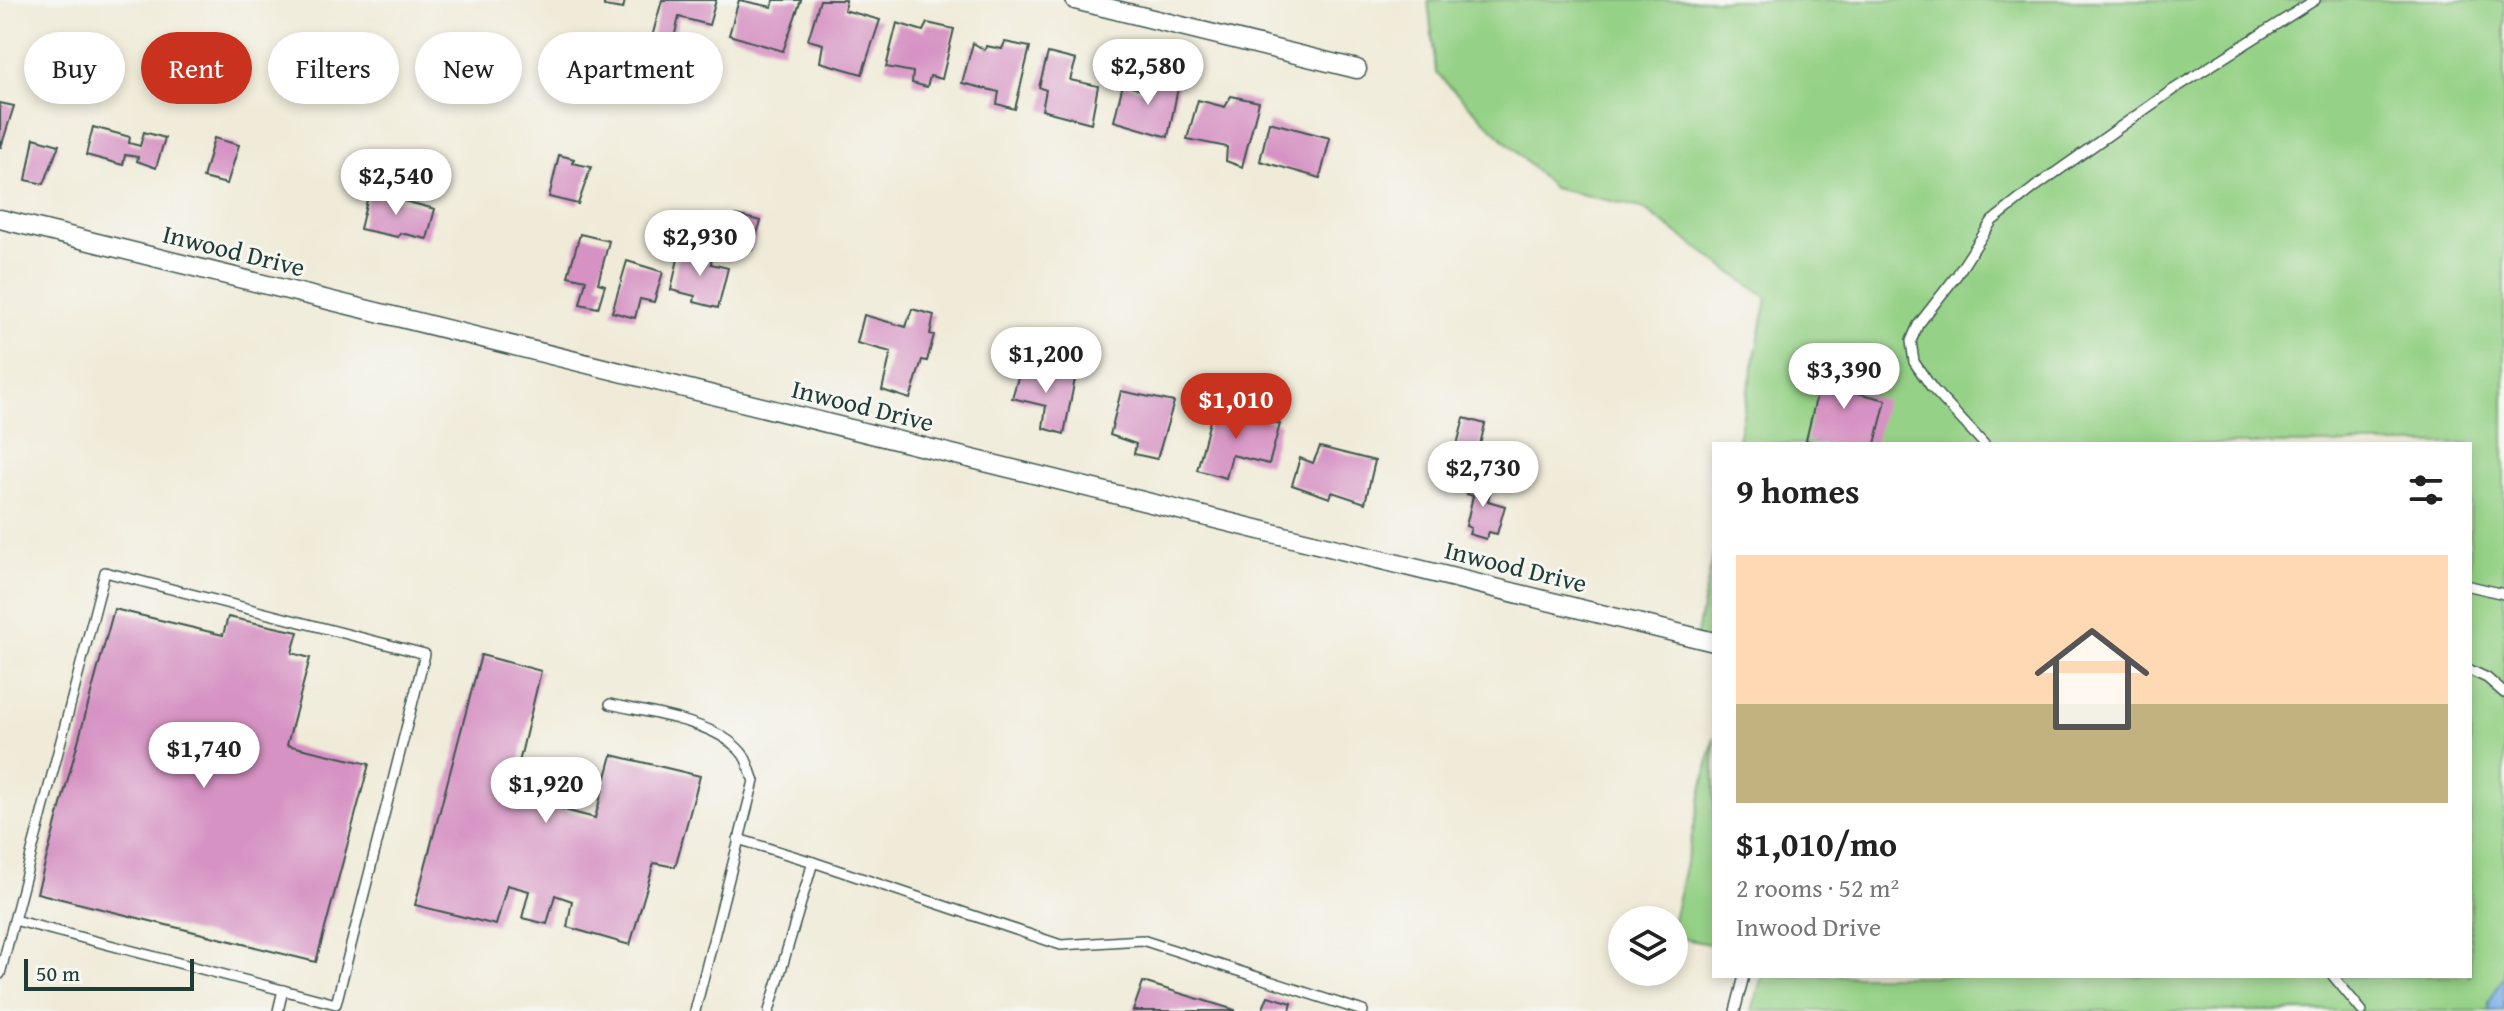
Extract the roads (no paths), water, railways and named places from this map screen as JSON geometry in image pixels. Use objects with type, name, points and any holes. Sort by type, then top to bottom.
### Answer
[{"type":"street","points":[[1075,0],[1357,69]]},
{"type":"street","name":"Inwood Drive","points":[[0,219],[1712,642]]},
{"type":"lane","points":[[1982,442],[1932,388],[1914,362],[1911,341],[1918,325],[1957,275],[1992,221],[2171,91],[2315,0]]},
{"type":"lane","points":[[0,974],[14,920],[105,572],[425,654],[336,1004],[14,920]]},
{"type":"lane","points":[[2472,586],[2504,594]]},
{"type":"lane","points":[[2472,671],[2487,678],[2504,693]]},
{"type":"lane","points":[[610,704],[716,732],[743,753],[754,781],[695,1011]]},
{"type":"lane","points":[[738,839],[1061,945],[1142,940],[1363,1011]]},
{"type":"lane","points":[[769,1011],[813,862]]},
{"type":"lane","points":[[1735,1011],[1743,978]]},
{"type":"lane","points":[[2335,978],[2362,1011]]},
{"type":"lane","points":[[278,1011],[283,990]]},
{"type":"water","points":[[2504,975],[2504,1011],[2489,1011],[2489,1002]]}]
